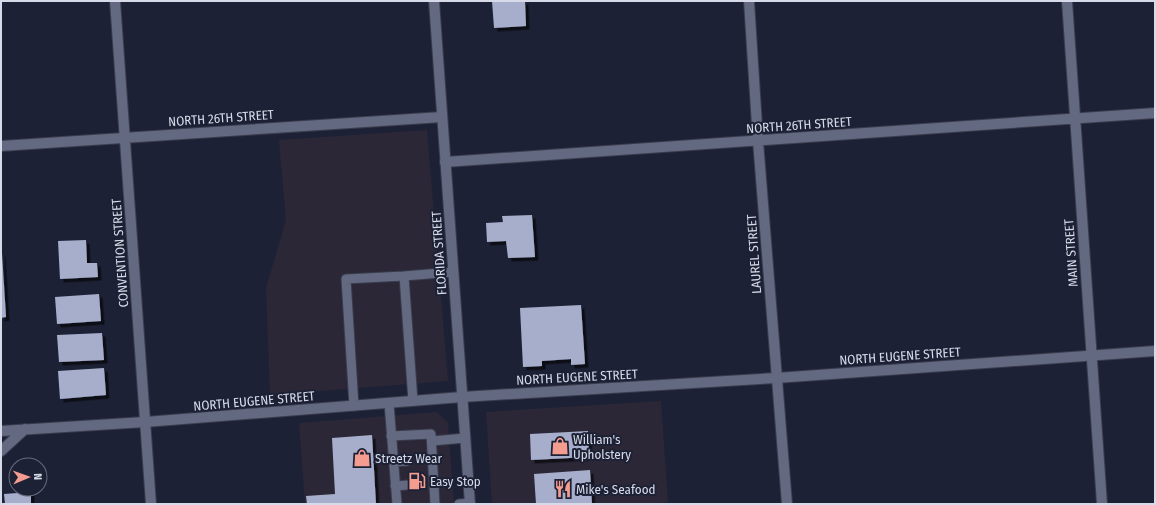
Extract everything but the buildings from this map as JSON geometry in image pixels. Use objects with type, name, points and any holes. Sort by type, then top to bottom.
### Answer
[{"type":"street","name":"CONVENTION STREET","points":[[115,1],[152,504]]},
{"type":"street","name":"FLORIDA STREET","points":[[434,1],[470,504]]},
{"type":"street","name":"LAUREL STREET","points":[[749,1],[758,141],[787,504]]},
{"type":"street","name":"MAIN STREET","points":[[1067,1],[1102,504]]},
{"type":"street","name":"NORTH 26TH STREET","points":[[445,162],[1155,113]]},
{"type":"street","name":"NORTH 26TH STREET","points":[[1,146],[442,117]]},
{"type":"street","name":"NORTH EUGENE STREET","points":[[1,431],[145,422],[462,397],[776,378],[1155,351]]},
{"type":"street","points":[[1,451],[25,429]]},
{"type":"lane","points":[[354,406],[346,280],[453,272]]},
{"type":"lane","points":[[404,276],[412,401]]},
{"type":"lane","points":[[389,403],[397,504]]},
{"type":"lane","points":[[391,436],[431,434],[432,441],[429,458],[430,482],[436,504]]},
{"type":"lane","points":[[432,441],[465,438]]},
{"type":"lane","points":[[393,462],[407,461]]},
{"type":"lane","points":[[396,486],[408,485]]},
{"type":"lane","points":[[459,504],[470,504]]},
{"type":"shaded area","points":[[427,130],[448,381],[270,395],[266,288],[286,220],[279,140]]},
{"type":"shaded area","points":[[661,401],[668,502],[652,504],[492,504],[486,412]]},
{"type":"shaded area","points":[[437,412],[448,423],[454,504],[305,504],[299,423]]},
{"type":"place","name":"William's Upholstery","points":[[560,446]]},
{"type":"place","name":"Streetz Wear","points":[[362,458]]},
{"type":"place","name":"Easy Stop","points":[[417,481]]},
{"type":"place","name":"Mike's Seafood","points":[[563,489]]}]
